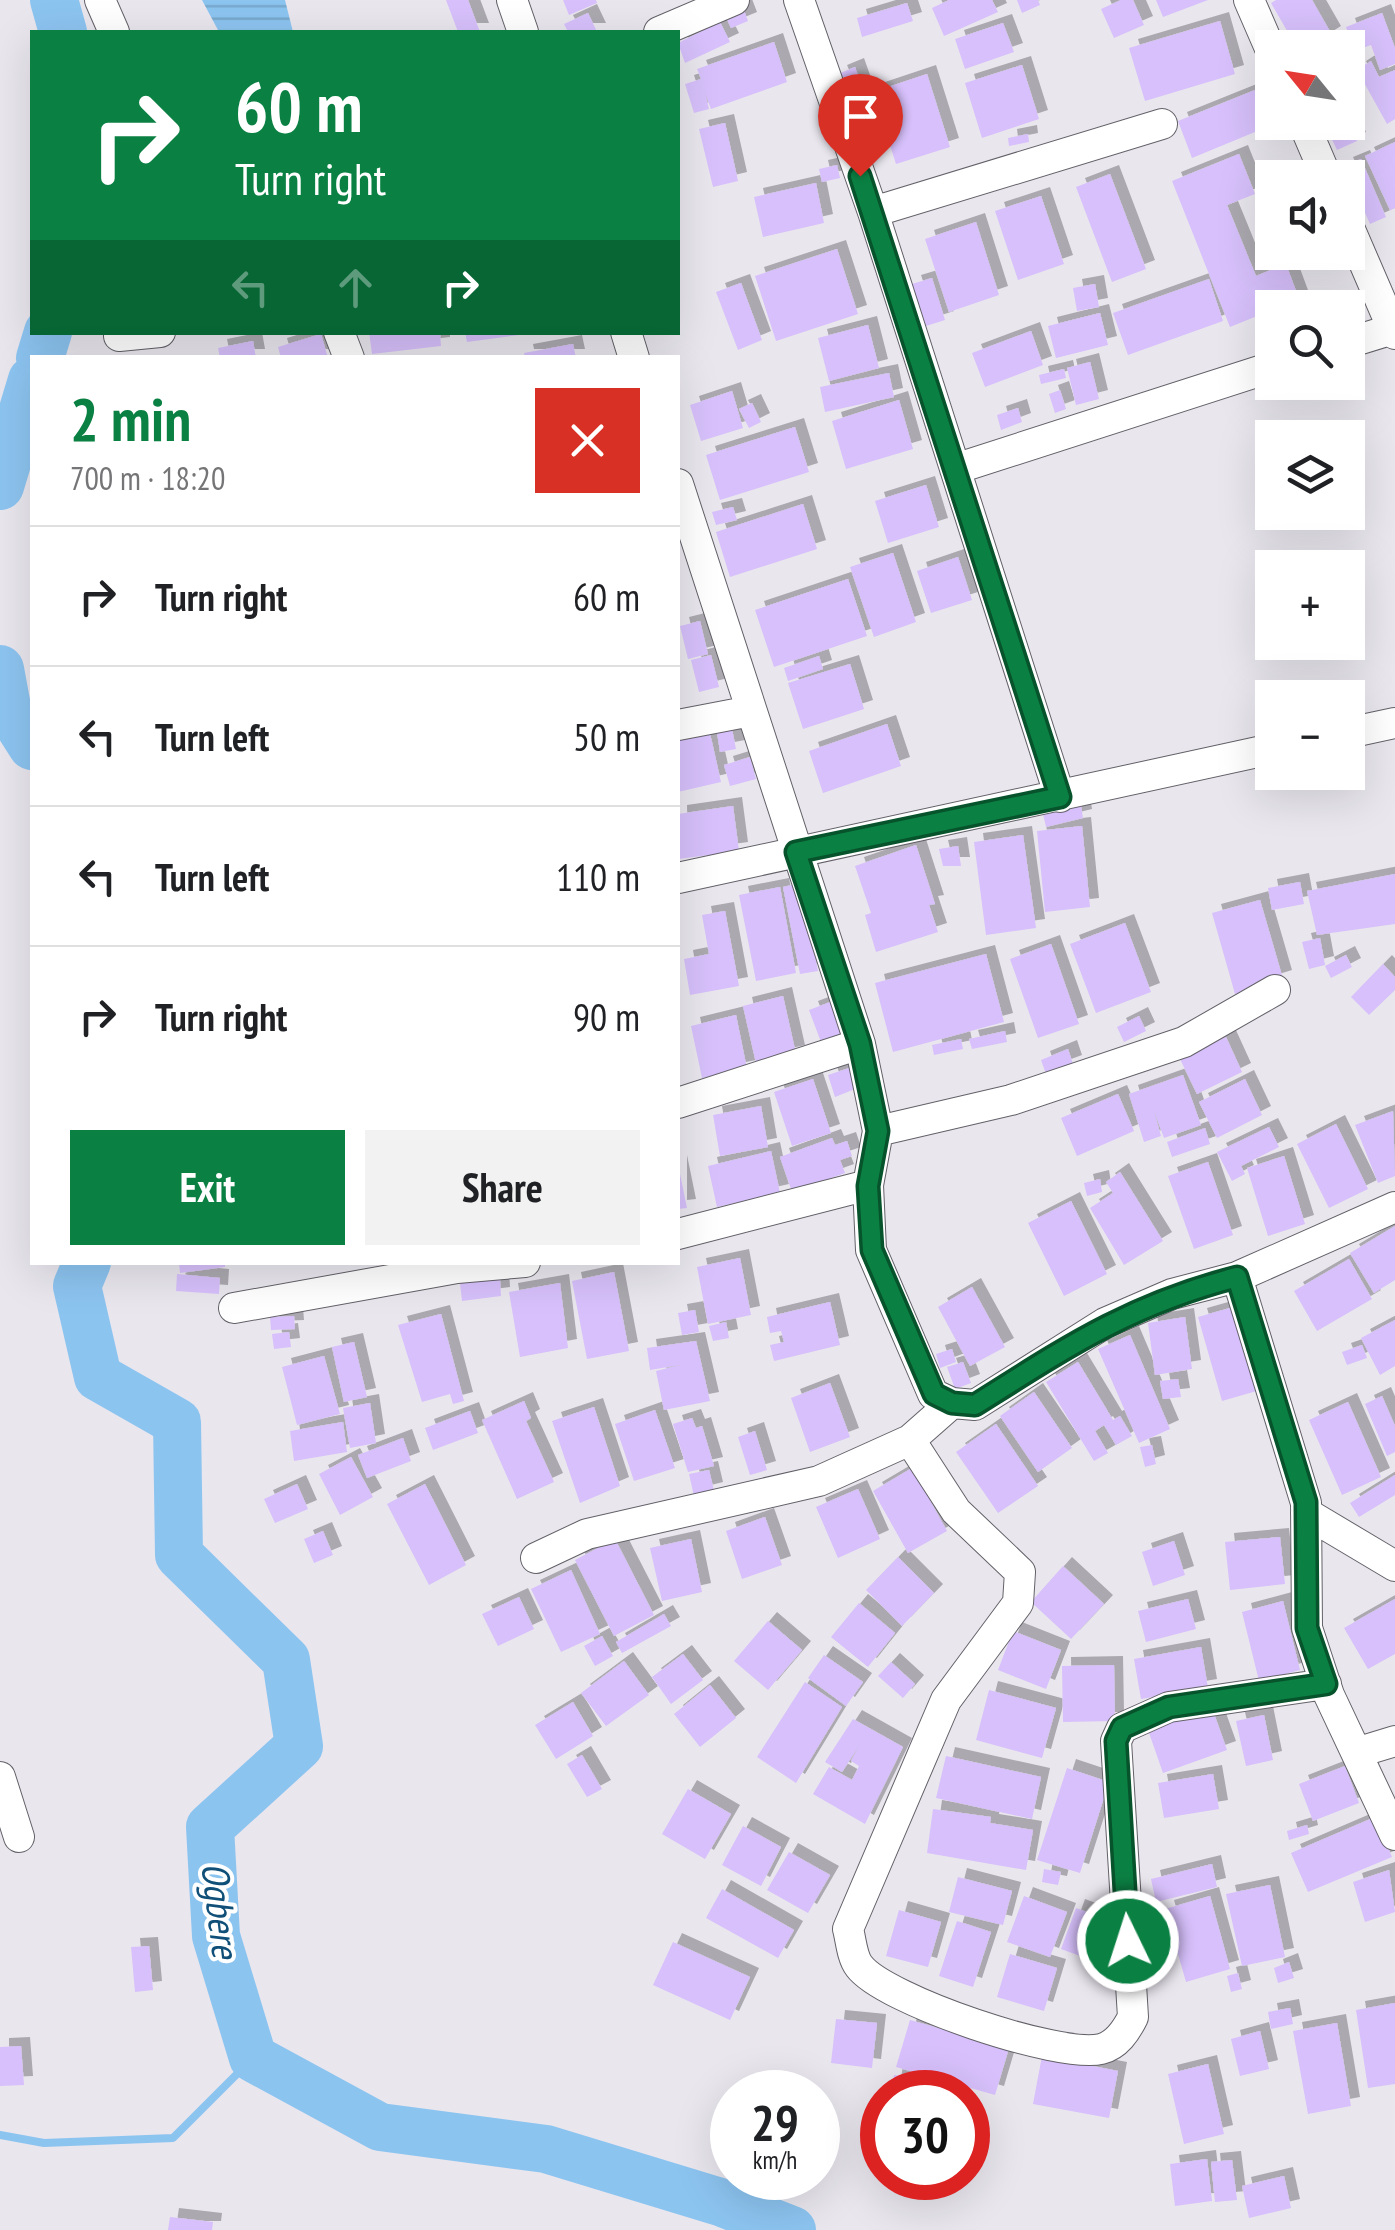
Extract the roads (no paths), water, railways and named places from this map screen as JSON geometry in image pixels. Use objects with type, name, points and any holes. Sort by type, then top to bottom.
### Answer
[{"type":"street","points":[[100,0],[113,30]]},
{"type":"street","points":[[512,0],[521,30]]},
{"type":"street","points":[[664,30],[734,0]]},
{"type":"street","points":[[798,0],[872,212],[1060,797]]},
{"type":"street","points":[[1250,0],[1262,30]]},
{"type":"street","points":[[872,212],[1162,124]]},
{"type":"street","points":[[1365,265],[1394,332],[1365,339]]},
{"type":"street","points":[[118,342],[147,335]]},
{"type":"street","points":[[954,469],[1255,372]]},
{"type":"street","points":[[680,490],[860,1044],[878,1131],[868,1186],[872,1250],[934,1394],[952,1403],[975,1405],[1105,1323],[1172,1294],[1237,1277],[1395,1208]]},
{"type":"street","points":[[680,724],[751,710]]},
{"type":"street","points":[[1365,729],[1395,723]]},
{"type":"street","points":[[680,878],[1255,753]]},
{"type":"street","points":[[878,1131],[1010,1100],[1184,1042],[1275,990]]},
{"type":"street","points":[[680,1102],[860,1044]]},
{"type":"street","points":[[680,1233],[868,1186]]},
{"type":"street","points":[[234,1308],[490,1265]]},
{"type":"street","points":[[1237,1277],[1263,1350],[1306,1514],[1307,1628],[1326,1684],[1395,1835]]},
{"type":"street","points":[[536,1558],[586,1534],[819,1481],[910,1440],[952,1403]]},
{"type":"street","points":[[910,1440],[956,1511],[1020,1572],[1018,1603],[946,1700],[848,1929],[857,1964],[870,1976],[930,2009],[1048,2045],[1078,2050],[1103,2049],[1114,2043],[1133,2018],[1116,1741],[1122,1728],[1169,1707],[1326,1684]]},
{"type":"street","points":[[1306,1514],[1395,1566]]},
{"type":"street","points":[[1360,1752],[1395,1741]]},
{"type":"street","points":[[0,1777],[19,1838]]},
{"type":"water","points":[[202,0],[285,0],[292,30],[218,30]]},
{"type":"waterway","name":"Ogbere","points":[[54,0],[62,30]]},
{"type":"waterway","name":"Ogbere","points":[[41,355],[47,335]]},
{"type":"waterway","name":"Ogbere","points":[[0,486],[30,387]]},
{"type":"waterway","name":"Ogbere","points":[[0,669],[7,707],[30,743]]},
{"type":"waterway","name":"Ogbere","points":[[86,1265],[77,1286],[98,1377],[177,1422],[179,1555],[286,1660],[299,1746],[210,1827],[216,1936],[253,2058],[380,2127],[546,2149],[720,2202],[792,2230]]},
{"type":"waterway","points":[[0,2135],[44,2143],[173,2138],[253,2058]]}]
